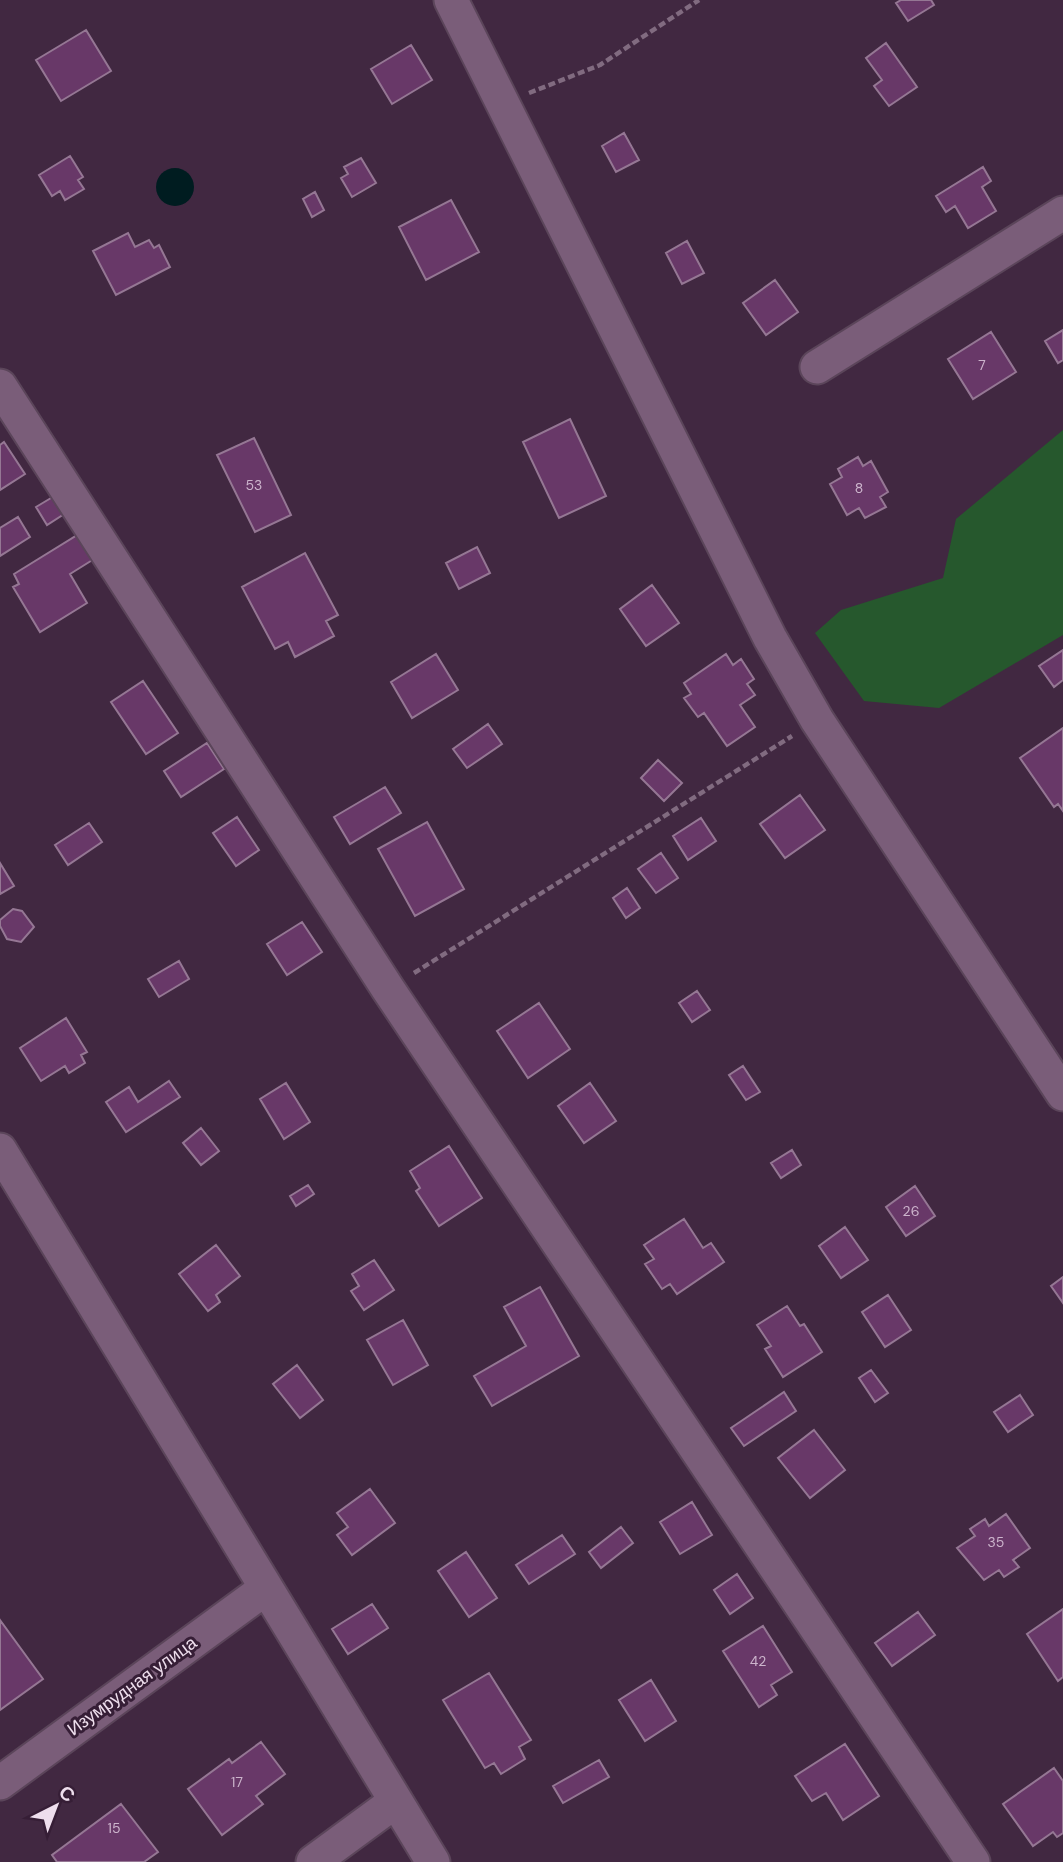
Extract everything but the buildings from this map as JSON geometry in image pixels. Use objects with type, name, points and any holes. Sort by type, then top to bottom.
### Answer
[{"type":"street","points":[[451,0],[770,638],[817,720],[1063,1094]]},
{"type":"street","points":[[817,367],[1063,213]]},
{"type":"street","points":[[0,386],[388,989],[973,1862]]},
{"type":"street","points":[[0,1150],[433,1862]]},
{"type":"street","name":"Изумрудная улица","points":[[0,1783],[265,1589]]},
{"type":"street","points":[[313,1862],[396,1801]]},
{"type":"path","points":[[504,105],[600,65],[699,0]]},
{"type":"path","points":[[388,989],[817,720]]},
{"type":"green space","points":[[1063,430],[1063,635],[939,708],[864,701],[815,633],[841,610],[943,578],[956,519]]},
{"type":"shaded area","points":[[175,168],[189,173],[194,187],[189,201],[175,206],[161,201],[156,187],[161,173]]}]
